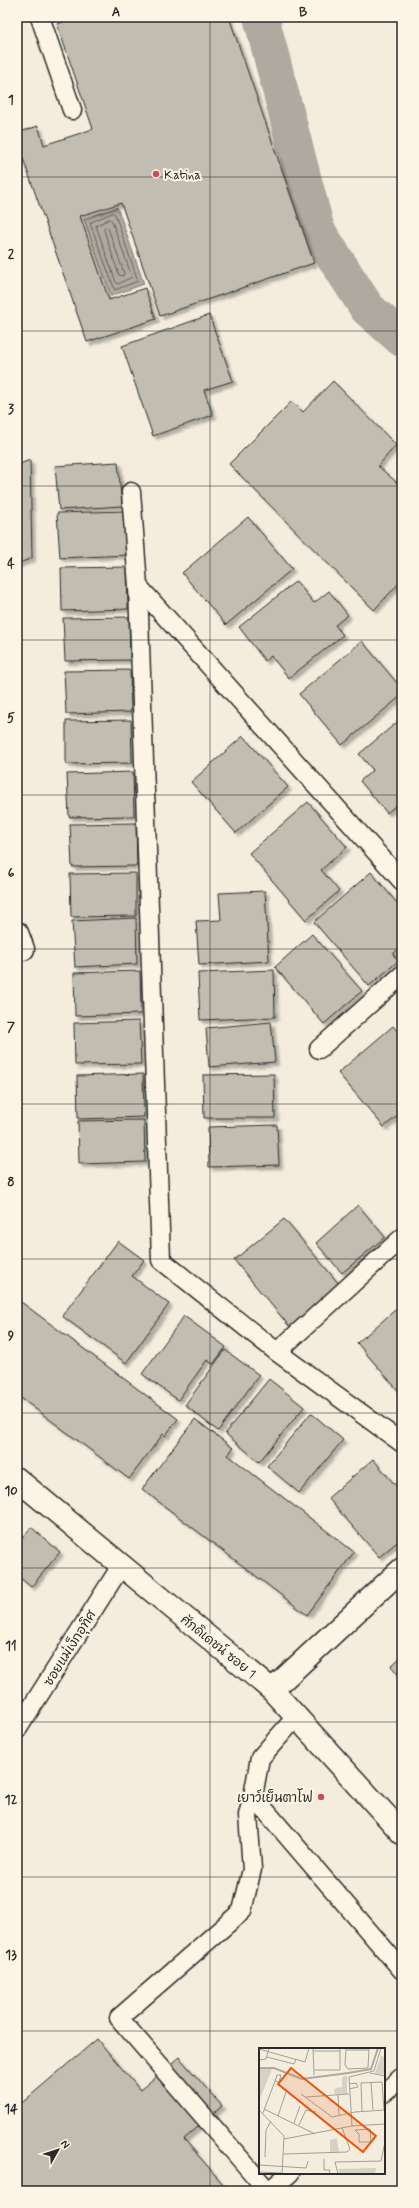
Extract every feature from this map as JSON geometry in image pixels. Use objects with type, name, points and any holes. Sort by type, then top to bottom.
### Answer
[{"type":"street","name":"ศักดิเดชน์ ซอย 1","points":[[17,1479],[272,1690],[402,1833]]},
{"type":"street","points":[[272,1690],[402,1569]]},
{"type":"lane","points":[[40,17],[72,110]]},
{"type":"lane","points":[[131,492],[138,586],[161,1260],[277,1352],[402,1443]]},
{"type":"lane","points":[[138,586],[402,881]]},
{"type":"lane","points":[[319,1049],[402,975]]},
{"type":"lane","points":[[277,1352],[402,1238]]},
{"type":"lane","name":"ซอยแม่เง็กอุทิศ","points":[[17,1730],[121,1566]]},
{"type":"lane","points":[[289,2174],[268,2191],[119,2018],[242,1911],[252,1869],[248,1815],[260,1758],[297,1716]]},
{"type":"lane","points":[[253,1796],[402,1970]]},
{"type":"lane","points":[[385,2092],[402,2077]]},
{"type":"water","points":[[117,207],[144,284],[111,296],[84,219]]},
{"type":"building","name":"Katina","points":[[78,17],[229,17],[314,263],[160,316],[121,203],[80,216],[109,300],[145,288],[156,319],[87,342],[17,141],[17,133],[38,126],[44,145],[93,129],[57,24]]},
{"type":"building","points":[[209,315],[233,381],[204,390],[213,415],[153,436],[122,346]]},
{"type":"building","points":[[333,381],[396,445],[378,466],[402,487],[402,580],[374,610],[229,464],[292,401],[303,412]]},
{"type":"building","points":[[30,460],[32,558],[17,564],[17,465]]},
{"type":"building","points":[[118,462],[122,506],[59,510],[55,466]]},
{"type":"building","points":[[126,511],[128,555],[60,558],[57,513]]},
{"type":"building","points":[[248,517],[292,569],[226,625],[182,573]]},
{"type":"building","points":[[127,567],[128,609],[62,611],[61,568]]},
{"type":"building","points":[[296,581],[314,603],[329,591],[348,615],[335,625],[343,635],[289,678],[271,656],[265,661],[239,627]]},
{"type":"building","points":[[129,617],[130,660],[65,661],[63,618]]},
{"type":"building","points":[[362,641],[402,689],[402,695],[342,745],[299,694]]},
{"type":"building","points":[[130,670],[131,712],[66,714],[64,671]]},
{"type":"building","points":[[402,718],[402,800],[387,813],[360,781],[373,770],[359,754]]},
{"type":"building","points":[[131,720],[132,763],[66,764],[66,721]]},
{"type":"building","points":[[243,736],[288,787],[236,833],[191,782]]},
{"type":"building","points":[[133,772],[134,816],[69,817],[67,774]]},
{"type":"building","points":[[308,802],[347,847],[321,870],[339,891],[306,920],[249,853]]},
{"type":"building","points":[[402,819],[402,830],[397,824]]},
{"type":"building","points":[[136,823],[137,866],[72,867],[70,824]]},
{"type":"building","points":[[371,872],[402,909],[402,946],[393,954],[398,961],[369,986],[314,922]]},
{"type":"building","points":[[136,873],[136,916],[71,917],[70,874]]},
{"type":"building","points":[[265,891],[269,961],[199,965],[196,921],[221,920],[219,893]]},
{"type":"building","points":[[136,918],[137,964],[75,967],[72,921]]},
{"type":"building","points":[[312,934],[362,991],[324,1024],[275,967]]},
{"type":"building","points":[[274,970],[275,1017],[200,1020],[198,973]]},
{"type":"building","points":[[140,971],[141,1014],[75,1016],[74,973]]},
{"type":"building","points":[[139,1021],[141,1064],[75,1065],[74,1023]]},
{"type":"building","points":[[271,1022],[275,1062],[209,1067],[206,1028]]},
{"type":"building","points":[[393,1026],[402,1037],[402,1112],[384,1127],[338,1073]]},
{"type":"building","points":[[143,1074],[144,1117],[78,1119],[77,1076]]},
{"type":"building","points":[[274,1074],[275,1118],[204,1118],[203,1075]]},
{"type":"building","points":[[144,1120],[145,1162],[79,1164],[78,1121]]},
{"type":"building","points":[[277,1125],[279,1165],[209,1167],[208,1127]]},
{"type":"building","points":[[358,1205],[385,1237],[342,1273],[316,1243]]},
{"type":"building","points":[[284,1219],[340,1285],[290,1327],[234,1260]]},
{"type":"building","points":[[118,1241],[144,1260],[132,1276],[169,1304],[126,1363],[62,1316]]},
{"type":"building","points":[[17,1299],[178,1419],[165,1436],[163,1434],[129,1479],[17,1395]]},
{"type":"building","points":[[402,1304],[402,1395],[357,1343]]},
{"type":"building","points":[[184,1316],[226,1347],[213,1364],[207,1360],[178,1400],[142,1374]]},
{"type":"building","points":[[225,1350],[259,1375],[218,1431],[185,1405]]},
{"type":"building","points":[[269,1379],[304,1407],[259,1462],[225,1433]]},
{"type":"building","points":[[311,1413],[343,1440],[299,1493],[267,1466]]},
{"type":"building","points":[[195,1419],[233,1448],[228,1455],[354,1552],[307,1615],[142,1489]]},
{"type":"building","points":[[373,1459],[402,1493],[402,1538],[379,1557],[328,1498]]},
{"type":"building","points":[[31,1527],[60,1552],[31,1587],[17,1575],[17,1535],[22,1539]]},
{"type":"building","points":[[402,1656],[402,1679],[391,1666]]},
{"type":"building","points":[[97,2039],[140,2090],[179,2057],[222,2106],[184,2139],[229,2191],[17,2191],[17,2107]]},
{"type":"waterway","points":[[261,17],[317,230],[367,308],[402,339]]},
{"type":"place","name":"Katina","points":[[156,174]]},
{"type":"place","name":"เยาว์เย็นตาโฟ","points":[[321,1797]]}]
